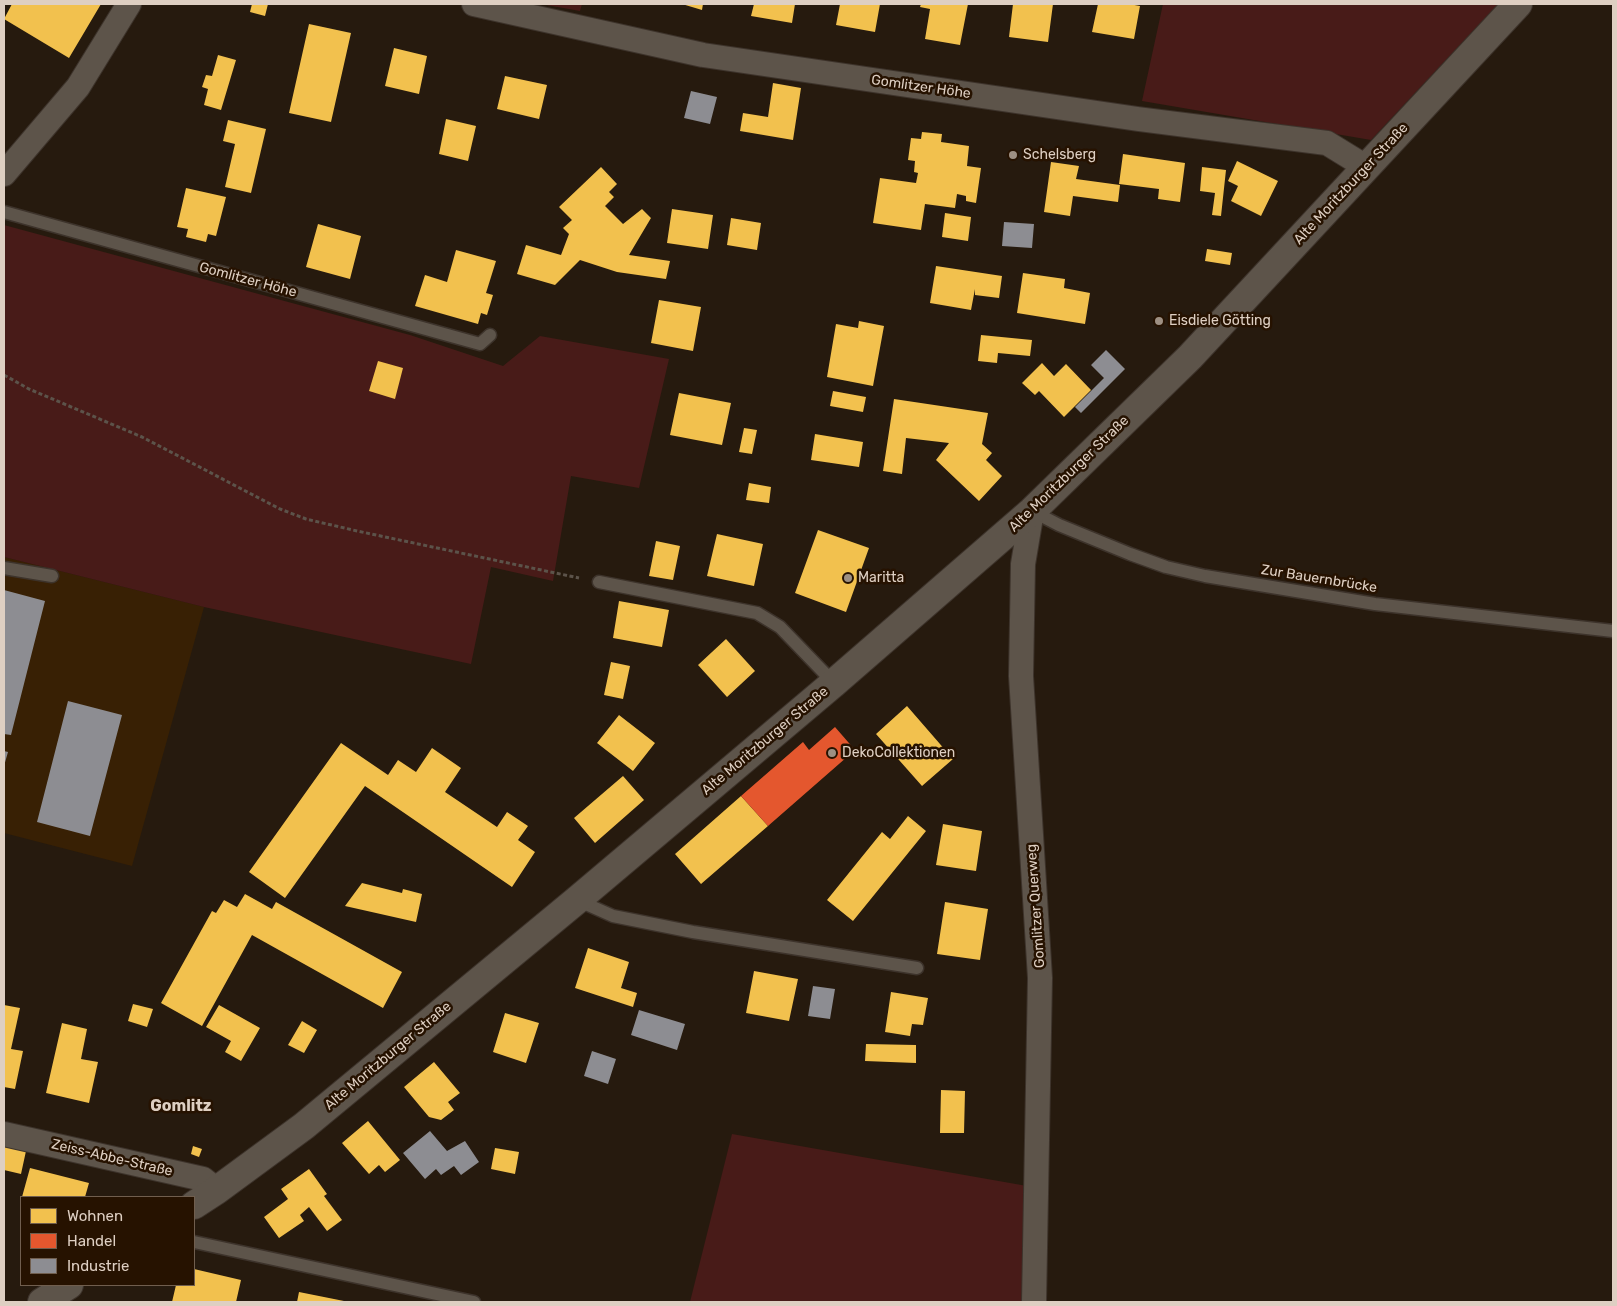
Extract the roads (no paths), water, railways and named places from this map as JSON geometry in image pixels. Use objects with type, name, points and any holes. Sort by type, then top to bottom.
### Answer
[{"type":"main road","name":"Alte Moritzburger Straße","points":[[195,1204],[304,1126],[577,900],[834,683],[1032,511],[1190,357],[1518,4]]},
{"type":"main road","points":[[42,1302],[67,1286]]},
{"type":"street","points":[[4,174],[78,87],[130,4]]},
{"type":"street","name":"Gomlitzer Höhe","points":[[474,4],[703,55],[1128,117],[1327,143],[1366,167]]},
{"type":"street","name":"Gomlitzer Querweg","points":[[1032,511],[1023,564],[1021,676],[1040,978],[1034,1302]]},
{"type":"street","name":"Zeiss-Abbe-Straße","points":[[4,1134],[203,1179],[217,1190]]},
{"type":"lane","name":"Gomlitzer Höhe","points":[[4,212],[480,344],[490,334]]},
{"type":"lane","name":"Zur Bauernbrücke","points":[[1032,511],[1059,525],[1130,554],[1166,567],[1204,576],[1375,604],[1613,631]]},
{"type":"lane","points":[[4,568],[52,576]]},
{"type":"lane","points":[[599,582],[757,612],[780,627],[834,683]]},
{"type":"lane","points":[[577,900],[613,916],[693,932],[917,968]]},
{"type":"lane","points":[[195,1242],[474,1302]]},
{"type":"place","name":"Schelsberg","points":[[1013,155]]},
{"type":"place","name":"Eisdiele Götting","points":[[1159,321]]},
{"type":"place","name":"Maritta","points":[[848,578]]},
{"type":"place","name":"DekoCollektionen","points":[[832,753]]},
{"type":"district","name":"Gomlitz","points":[[181,1106]]}]
